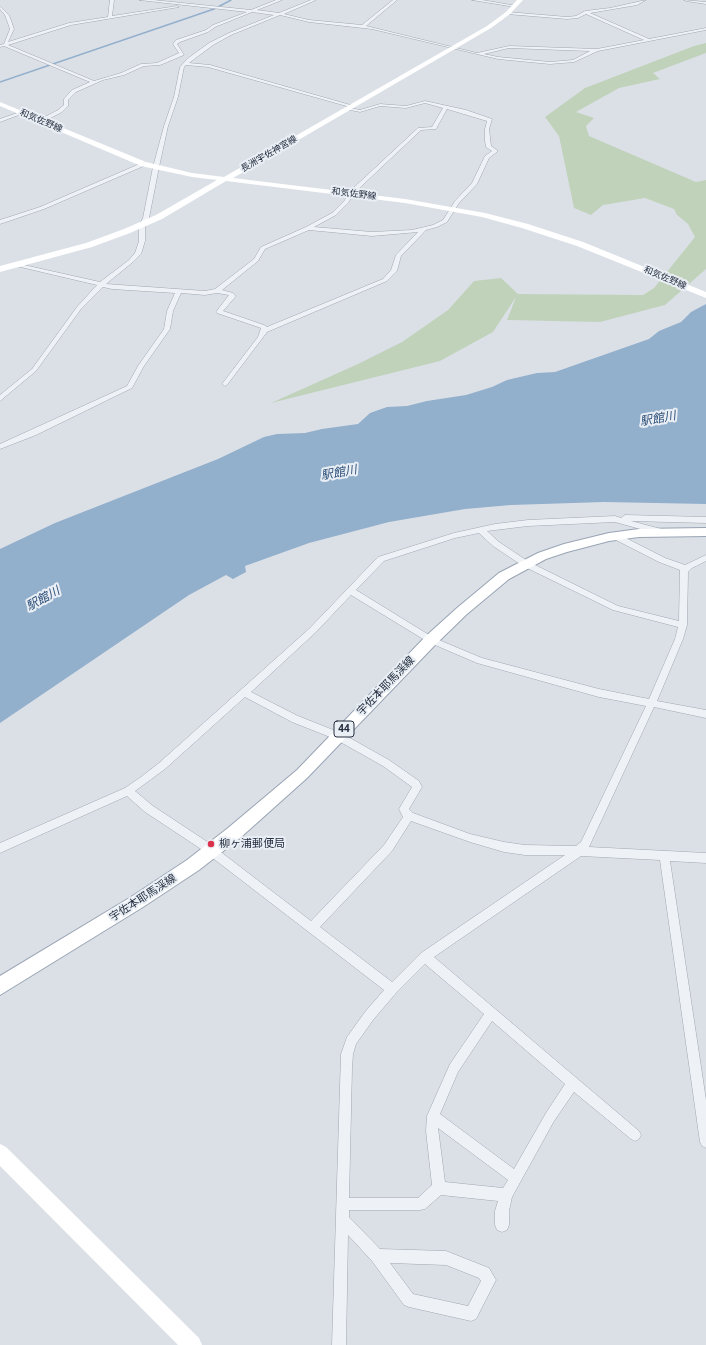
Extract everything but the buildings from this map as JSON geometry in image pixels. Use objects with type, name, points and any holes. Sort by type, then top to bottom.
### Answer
[{"type":"main road","name":"長洲宇佐神宮線","points":[[0,269],[88,245],[142,224],[170,211],[497,22],[517,3]]},
{"type":"main road","name":"和気佐野線","points":[[0,104],[144,164],[192,175],[406,201],[511,222],[562,237],[622,259],[706,295]]},
{"type":"main road","name":"宇佐本耶馬渓線","points":[[0,986],[138,902],[212,851],[285,789],[431,640],[491,585],[526,564],[564,548],[615,536],[662,532],[706,532]]},
{"type":"main road","points":[[0,1153],[192,1345]]},
{"type":"street","points":[[110,17],[112,0]]},
{"type":"street","points":[[141,0],[281,14],[309,21],[362,27],[451,49],[498,58],[550,63],[577,60],[597,50],[706,29]]},
{"type":"street","points":[[0,46],[70,24],[162,10],[188,5],[198,0]]},
{"type":"street","points":[[41,121],[58,113],[66,106],[66,100],[74,91],[104,78],[122,74],[143,65],[158,64],[182,54],[175,43],[280,0]]},
{"type":"street","points":[[0,399],[34,370],[79,308],[100,285],[138,254],[142,241],[142,224],[146,218],[166,126],[176,97],[180,71],[185,64],[211,44],[230,34],[314,0]]},
{"type":"street","points":[[362,27],[395,0]]},
{"type":"street","points":[[474,0],[517,3]]},
{"type":"street","points":[[508,12],[562,18],[576,17],[585,12],[637,4],[644,0]]},
{"type":"street","points":[[686,0],[706,3]]},
{"type":"street","points":[[0,7],[7,15],[12,29],[5,45]]},
{"type":"street","points":[[585,12],[649,40]]},
{"type":"street","points":[[5,45],[93,82]]},
{"type":"street","points":[[477,54],[509,47],[597,50]]},
{"type":"street","points":[[185,64],[208,66],[360,111],[380,105],[406,107],[425,102],[446,106],[490,120],[487,129],[488,142],[489,147],[495,151],[487,157],[474,184],[452,209],[445,221],[423,230],[372,234],[308,228]]},
{"type":"street","points":[[217,291],[250,266],[256,260],[263,248],[308,228],[334,214],[347,201],[350,194],[420,129],[434,128],[446,106]]},
{"type":"street","points":[[0,121],[22,113]]},
{"type":"street","points":[[0,222],[42,208],[144,164]]},
{"type":"street","points":[[225,384],[264,331],[385,280],[394,271],[398,256],[423,230]]},
{"type":"street","points":[[15,265],[100,285],[125,289],[205,293],[217,291],[231,294],[233,296],[219,312],[262,326],[264,331]]},
{"type":"street","points":[[0,447],[33,434],[124,391],[130,386],[141,366],[167,328],[170,311],[179,291]]},
{"type":"street","points":[[0,848],[128,790],[162,766],[314,630],[381,559],[431,542],[480,530],[528,523],[645,518],[706,520]]},
{"type":"street","points":[[615,519],[662,532]]},
{"type":"street","points":[[480,530],[496,544],[526,564],[616,608],[683,625]]},
{"type":"street","points":[[615,536],[652,555],[686,569]]},
{"type":"street","points":[[339,1345],[347,1054],[351,1041],[358,1029],[392,989],[425,957],[580,851],[588,840],[674,652],[683,625],[684,574],[686,569],[706,558]]},
{"type":"street","points":[[351,591],[431,640],[466,656],[492,665],[599,693],[706,714]]},
{"type":"street","points":[[243,692],[295,719],[338,736],[386,763],[416,784],[417,787],[404,809],[409,816],[470,838],[504,847],[525,850],[580,851],[706,858]]},
{"type":"street","points":[[128,790],[149,809],[212,851],[392,989]]},
{"type":"street","points":[[312,928],[385,852],[409,816]]},
{"type":"street","points":[[664,855],[706,1142]]},
{"type":"street","points":[[425,957],[635,1135]]},
{"type":"street","points":[[439,1188],[432,1131],[434,1116],[440,1097],[454,1068],[491,1013]]},
{"type":"street","points":[[502,1225],[502,1211],[506,1195],[550,1117],[573,1083]]},
{"type":"street","points":[[434,1116],[516,1178]]},
{"type":"street","points":[[342,1204],[420,1204],[439,1188],[506,1195]]},
{"type":"street","points":[[342,1219],[377,1256],[409,1300],[471,1314],[489,1280],[484,1273],[446,1258],[377,1256]]},
{"type":"green space","points":[[706,43],[706,53],[653,73],[660,79],[619,88],[576,112],[594,118],[586,126],[589,136],[696,182],[706,180],[706,269],[665,305],[600,322],[507,320],[516,297],[493,332],[440,361],[271,403],[358,364],[402,342],[448,310],[474,281],[501,278],[518,294],[643,295],[654,288],[695,237],[688,224],[677,215],[674,209],[645,198],[603,205],[591,215],[574,208],[559,136],[545,117],[585,88],[694,46]]},
{"type":"water","name":"駅館川","points":[[706,304],[706,504],[604,502],[511,505],[465,509],[389,522],[309,543],[245,566],[246,572],[233,579],[226,575],[189,595],[0,723],[0,549],[55,523],[218,459],[264,437],[277,434],[305,433],[358,424],[370,413],[387,407],[407,406],[427,401],[466,395],[492,387],[507,380],[537,373],[555,372],[649,339],[659,331],[681,322],[691,312]]},
{"type":"waterway","points":[[0,82],[214,9],[231,0]]},
{"type":"place","name":"柳ヶ浦郵便局","points":[[211,844]]}]
